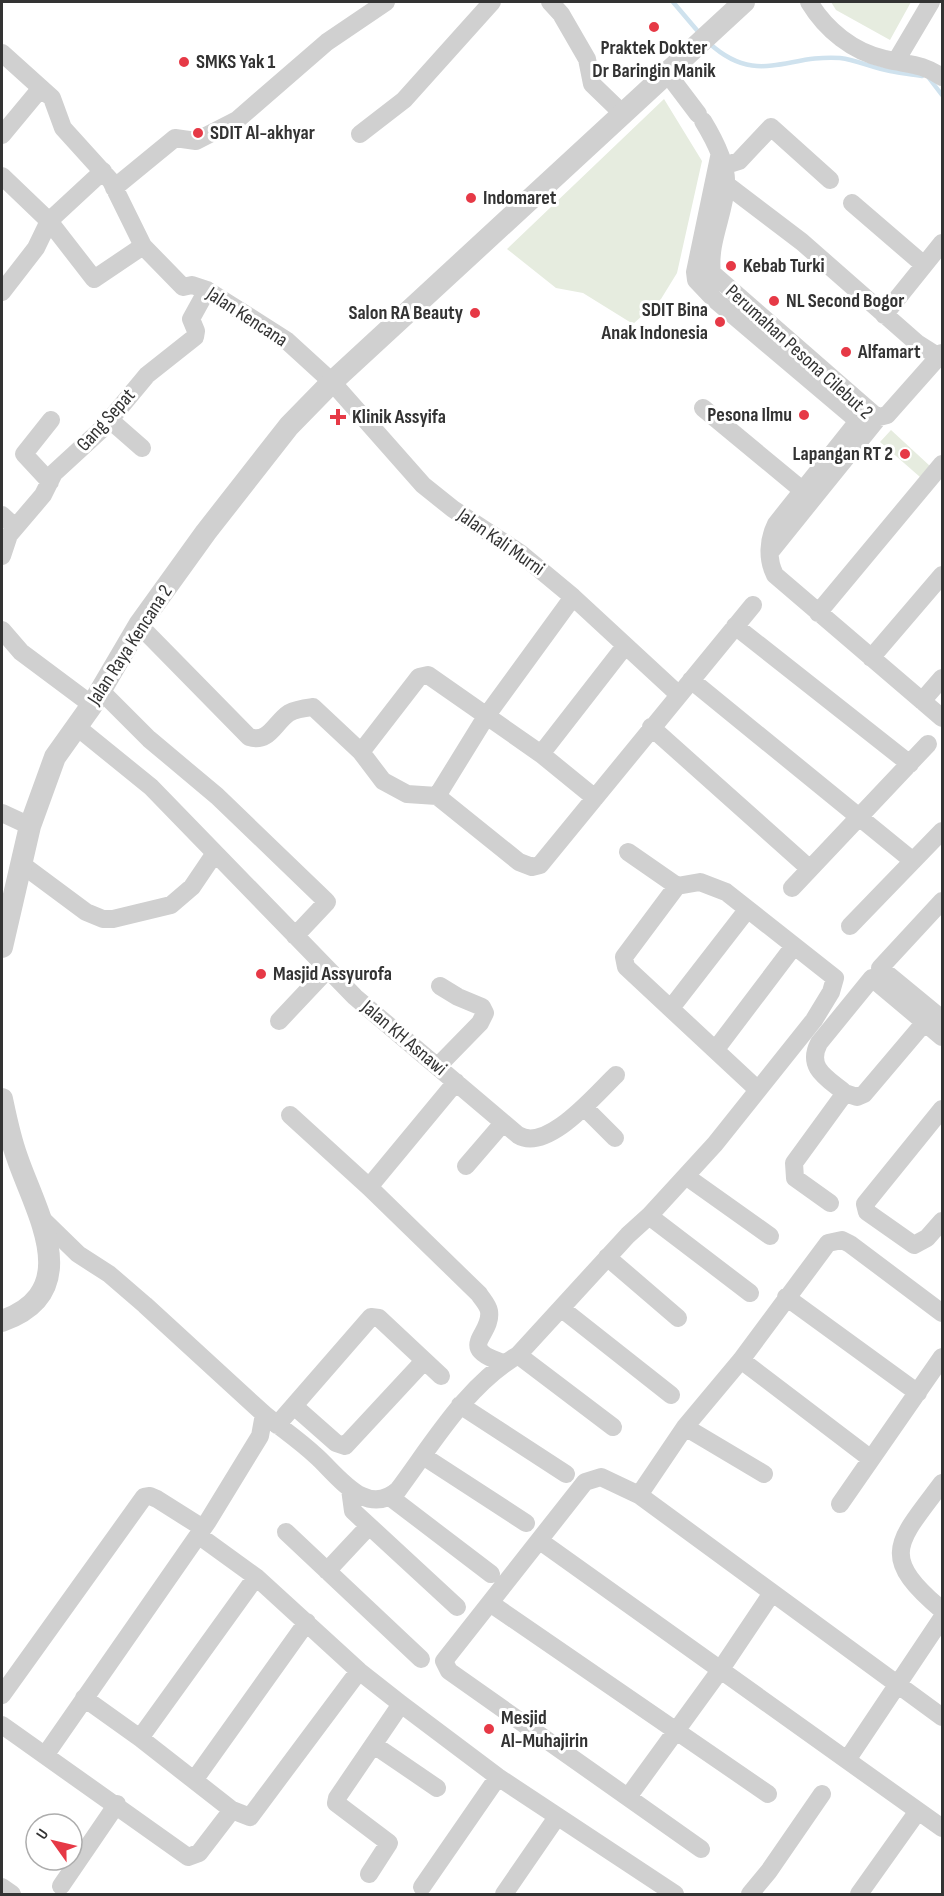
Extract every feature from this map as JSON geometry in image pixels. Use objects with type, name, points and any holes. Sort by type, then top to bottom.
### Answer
[{"type":"street","points":[[114,188],[175,138],[196,141],[237,120],[327,42],[387,2]]},
{"type":"street","points":[[360,134],[404,100],[492,2]]},
{"type":"street","points":[[550,2],[561,14],[587,59],[592,84],[622,113]]},
{"type":"street","name":"Jalan Raya Kencana 2","points":[[2,947],[30,826],[56,757],[96,698],[139,625],[206,531],[289,426],[332,382],[744,2]]},
{"type":"street","points":[[809,2],[827,27],[838,36],[874,56],[917,64],[942,77]]},
{"type":"street","points":[[896,61],[932,2]]},
{"type":"street","name":"Jalan Kencana","points":[[2,53],[41,88],[56,105],[63,128],[103,171],[143,246],[183,287],[192,285],[207,290],[275,332],[332,382]]},
{"type":"street","points":[[667,73],[701,117],[721,172],[917,343],[941,357],[887,415],[858,421]]},
{"type":"street","points":[[2,135],[41,88]]},
{"type":"street","points":[[721,172],[739,161],[771,127],[830,180]]},
{"type":"street","points":[[6,287],[36,248],[49,221],[103,171]]},
{"type":"street","name":"Perumahan Pesona Cilebut 2","points":[[721,172],[710,260],[712,273],[760,327],[858,421],[802,490],[770,535],[770,552]]},
{"type":"street","points":[[2,176],[49,221],[94,279],[143,246]]},
{"type":"street","points":[[852,204],[924,265]]},
{"type":"street","points":[[884,315],[942,243]]},
{"type":"street","name":"Gang Sepat","points":[[2,556],[8,521],[43,495],[54,473],[110,420],[147,375],[195,337],[196,331],[192,315],[207,290]]},
{"type":"street","name":"Perumahan Pesona Cilebut 2","points":[[760,327],[878,418],[770,552]]},
{"type":"street","name":"Jalan Kali Murni","points":[[332,382],[423,485],[453,509],[520,553],[573,597],[678,694]]},
{"type":"street","points":[[703,408],[802,490]]},
{"type":"street","points":[[50,482],[24,454],[51,420]]},
{"type":"street","points":[[110,420],[142,448]]},
{"type":"street","points":[[818,613],[942,464]]},
{"type":"street","points":[[770,552],[775,576],[942,718]]},
{"type":"street","points":[[872,658],[942,574]]},
{"type":"street","points":[[437,796],[487,715],[573,597]]},
{"type":"street","points":[[139,625],[249,737],[257,740],[265,737],[286,715],[313,707],[361,752],[383,781],[406,794],[437,796],[519,862],[532,867],[540,866],[753,604]]},
{"type":"street","points":[[735,626],[910,764]]},
{"type":"street","points":[[2,630],[21,652],[96,698],[149,739],[217,796],[325,900],[326,905],[295,936]]},
{"type":"street","points":[[541,754],[625,646]]},
{"type":"street","points":[[361,752],[419,677],[428,675],[436,678],[541,754],[595,798]]},
{"type":"street","points":[[922,701],[942,678]]},
{"type":"street","points":[[691,680],[861,816],[913,861]]},
{"type":"street","name":"Jalan KH Asnawi","points":[[77,726],[151,787],[327,970],[503,1123],[527,1141],[535,1140],[560,1128],[616,1075]]},
{"type":"street","points":[[651,727],[810,869]]},
{"type":"street","points":[[792,888],[928,744]]},
{"type":"street","points":[[2,813],[30,826]]},
{"type":"street","points":[[850,926],[942,831]]},
{"type":"street","points":[[627,852],[677,886]]},
{"type":"street","points":[[20,863],[86,912],[103,920],[113,920],[171,905],[192,887],[216,853]]},
{"type":"street","points":[[390,1497],[460,1405],[562,1310],[607,1257],[687,1177],[758,1090],[823,1007],[835,978],[726,892],[700,882],[677,886],[624,957],[626,967],[758,1090]]},
{"type":"street","points":[[942,901],[936,921],[880,968],[934,1020],[942,1037]]},
{"type":"street","points":[[671,1008],[747,910]]},
{"type":"street","points":[[716,1049],[794,946]]},
{"type":"street","points":[[279,1021],[327,970]]},
{"type":"street","points":[[872,978],[934,1020],[864,1094],[857,1097],[845,1093],[818,1071],[813,1058],[819,1042],[872,978]]},
{"type":"street","points":[[438,1066],[480,1023],[485,1013],[482,1007],[440,986]]},
{"type":"street","points":[[369,1187],[456,1082]]},
{"type":"street","points":[[830,1203],[795,1178],[792,1168],[845,1093]]},
{"type":"street","points":[[2,1099],[16,1155],[50,1252],[50,1273],[46,1283],[31,1304],[2,1321]]},
{"type":"street","points":[[584,1107],[615,1138]]},
{"type":"street","points":[[942,1109],[865,1203],[867,1212],[914,1245],[927,1238],[942,1221]]},
{"type":"street","points":[[290,1115],[369,1187],[479,1294],[489,1311],[488,1320],[478,1341],[479,1348],[487,1358],[511,1359],[613,1427]]},
{"type":"street","points":[[466,1166],[503,1123]]},
{"type":"street","points":[[687,1177],[770,1236]]},
{"type":"street","points":[[649,1216],[750,1293]]},
{"type":"street","points":[[39,1217],[78,1254],[109,1274],[145,1305],[271,1419],[316,1455],[350,1489],[371,1499],[390,1497],[491,1574]]},
{"type":"street","points":[[639,1496],[685,1427],[741,1360],[828,1243],[842,1240],[942,1313]]},
{"type":"street","points":[[607,1257],[678,1318]]},
{"type":"street","points":[[786,1297],[918,1393]]},
{"type":"street","points":[[562,1310],[671,1395]]},
{"type":"street","points":[[46,1754],[201,1532],[271,1419],[294,1406],[371,1317],[379,1318],[441,1376]]},
{"type":"street","points":[[840,1504],[942,1357]]},
{"type":"street","points":[[741,1360],[871,1459]]},
{"type":"street","points":[[294,1406],[336,1443],[345,1446],[424,1361]]},
{"type":"street","points":[[460,1405],[566,1474]]},
{"type":"street","points":[[685,1427],[764,1474]]},
{"type":"street","points":[[423,1456],[526,1523]]},
{"type":"street","points":[[701,1849],[445,1666],[447,1655],[585,1482],[591,1478],[601,1476],[639,1496],[942,1717]]},
{"type":"street","points":[[942,1483],[903,1539],[900,1557],[905,1574],[942,1610]]},
{"type":"street","points":[[350,1489],[353,1511],[457,1607]]},
{"type":"street","points":[[2,1695],[144,1497],[150,1496],[201,1532],[256,1576],[359,1671],[401,1704],[498,1777],[667,1892]]},
{"type":"street","points":[[327,1571],[369,1526]]},
{"type":"street","points":[[286,1532],[421,1659]]},
{"type":"street","points":[[540,1541],[942,1828]]},
{"type":"street","points":[[140,1738],[256,1576]]},
{"type":"street","points":[[628,1797],[722,1669],[772,1593]]},
{"type":"street","points":[[490,1603],[768,1794]]},
{"type":"street","points":[[847,1760],[942,1618]]},
{"type":"street","points":[[195,1779],[307,1622]]},
{"type":"street","points":[[84,1698],[195,1779],[232,1810],[245,1816],[255,1814],[359,1671]]},
{"type":"street","points":[[369,1874],[388,1843],[336,1803],[401,1704]]},
{"type":"street","points":[[2,1725],[117,1804],[188,1857],[199,1853],[232,1810]]},
{"type":"street","points":[[374,1744],[437,1788]]},
{"type":"street","points":[[423,1887],[498,1777]]},
{"type":"street","points":[[750,1894],[770,1871],[822,1794]]},
{"type":"street","points":[[61,1886],[117,1804]]},
{"type":"street","points":[[859,1894],[918,1811]]},
{"type":"street","points":[[504,1894],[557,1817]]},
{"type":"street","points":[[2,1887],[12,1894]]},
{"type":"shaded area","points":[[831,2],[911,2],[890,40],[836,10]]},
{"type":"shaded area","points":[[664,99],[702,161],[677,273],[661,299],[633,324],[583,293],[556,288],[507,249]]},
{"type":"shaded area","name":"Lapangan RT 2","points":[[891,430],[930,466],[920,477],[880,442]]},
{"type":"waterway","points":[[673,2],[701,35]]},
{"type":"waterway","points":[[709,43],[726,56],[742,63],[758,66],[773,66],[821,58],[840,58],[884,70],[922,76]]},
{"type":"waterway","points":[[929,78],[942,95]]},
{"type":"place","name":"Praktek Dokter Dr Baringin Manik","points":[[654,27]]},
{"type":"place","name":"SMKS Yak 1","points":[[184,62]]},
{"type":"place","name":"SDIT Al-akhyar","points":[[198,133]]},
{"type":"place","name":"Indomaret","points":[[471,198]]},
{"type":"place","name":"Kebab Turki","points":[[731,266]]},
{"type":"place","name":"NL Second Bogor","points":[[774,301]]},
{"type":"place","name":"Salon RA Beauty","points":[[475,313]]},
{"type":"place","name":"SDIT Bina Anak Indonesia","points":[[720,322]]},
{"type":"place","name":"Alfamart","points":[[846,352]]},
{"type":"place","name":"Pesona Ilmu","points":[[804,415]]},
{"type":"place","name":"Klinik Assyifa","points":[[338,417]]},
{"type":"place","name":"Lapangan RT 2","points":[[905,454]]},
{"type":"place","name":"Masjid Assyurofa","points":[[261,974]]},
{"type":"place","name":"Mesjid Al-Muhajirin","points":[[489,1729]]}]
